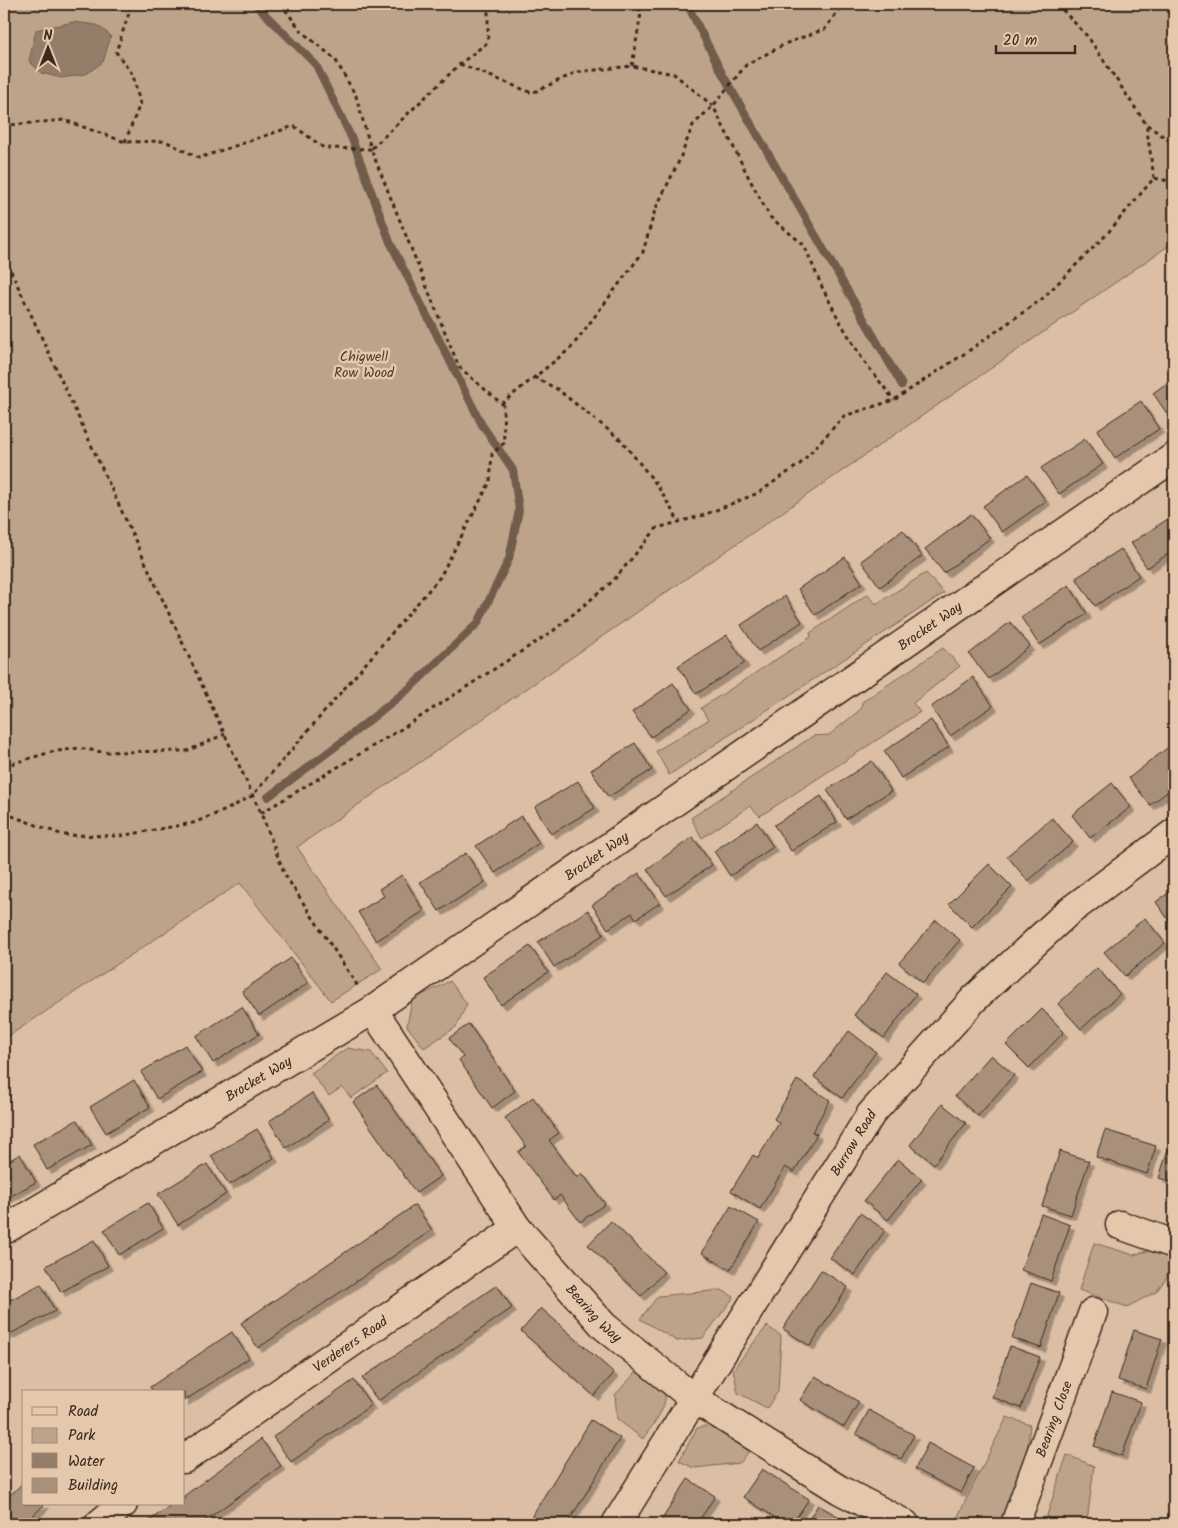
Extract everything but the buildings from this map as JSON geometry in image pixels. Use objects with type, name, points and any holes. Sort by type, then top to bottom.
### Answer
[{"type":"street","name":"Brocket Way","points":[[4,1230],[372,1010],[1174,457]]},
{"type":"street","name":"Burrow Road","points":[[616,1524],[870,1114],[974,999],[1067,913],[1174,833]]},
{"type":"street","name":"Bearing Way","points":[[372,1010],[517,1228],[604,1326],[693,1398],[840,1490],[905,1524]]},
{"type":"street","points":[[1120,1225],[1174,1244]]},
{"type":"street","name":"Verderers Road","points":[[185,1458],[517,1228]]},
{"type":"street","name":"Bearing Close","points":[[1015,1524],[1093,1312]]},
{"type":"street","points":[[99,1524],[121,1506]]},
{"type":"path","points":[[125,142],[140,104],[132,75],[116,52],[129,13],[130,4]]},
{"type":"path","points":[[4,814],[63,835],[120,836],[192,823],[226,810],[252,796],[440,577],[490,482],[492,454],[504,444],[503,405],[459,367],[371,149],[356,96],[335,59],[302,32],[281,4]]},
{"type":"path","points":[[4,127],[10,124],[64,120],[125,142],[165,141],[198,158],[294,126],[324,148],[371,149],[460,64],[488,42],[488,4]]},
{"type":"path","points":[[632,66],[641,13],[637,4]]},
{"type":"path","points":[[501,404],[571,348],[643,252],[655,210],[693,124],[714,106],[746,65],[786,43],[825,29],[843,4]]},
{"type":"path","points":[[1057,4],[1088,37],[1146,124],[1174,144]]},
{"type":"path","points":[[460,64],[532,93],[577,72],[632,66],[674,74],[714,106],[770,216],[804,245],[822,287],[863,360],[894,400]]},
{"type":"path","points":[[261,813],[402,728],[553,630],[613,581],[657,528],[704,515],[758,493],[800,464],[844,416],[894,400],[967,352],[1042,299],[1106,235],[1154,178],[1146,124]]},
{"type":"path","points":[[1154,178],[1174,182]]},
{"type":"path","points":[[4,256],[261,813],[285,874],[372,1010]]},
{"type":"path","points":[[534,377],[557,389],[621,440],[657,485],[679,522]]},
{"type":"path","points":[[4,766],[51,752],[78,748],[102,752],[187,751],[225,734]]},
{"type":"green space","name":"Chigwell Row Wood","points":[[4,4],[1174,4],[1174,242],[297,847],[382,969],[331,1001],[240,883],[4,1039]]},
{"type":"green space","points":[[926,573],[944,593],[669,775],[656,751],[708,720],[701,708],[811,637],[810,633],[868,594],[876,604]]},
{"type":"green space","points":[[943,648],[960,666],[913,703],[920,712],[760,816],[750,806],[702,838],[691,818],[813,736],[829,735],[861,709],[862,702]]},
{"type":"green space","points":[[450,981],[467,1004],[456,1027],[424,1048],[407,1026],[412,1000]]},
{"type":"green space","points":[[347,1048],[371,1052],[387,1073],[351,1098],[342,1087],[329,1096],[311,1073]]},
{"type":"green space","points":[[1094,1243],[1134,1255],[1150,1250],[1174,1259],[1165,1280],[1156,1292],[1127,1307],[1079,1290]]},
{"type":"green space","points":[[722,1290],[734,1297],[703,1338],[677,1341],[640,1319],[658,1296]]},
{"type":"green space","points":[[767,1326],[781,1336],[778,1391],[767,1408],[738,1393],[733,1369]]},
{"type":"green space","points":[[638,1370],[659,1385],[665,1395],[665,1402],[659,1415],[643,1439],[617,1419],[615,1395]]},
{"type":"green space","points":[[1007,1417],[1030,1425],[1025,1469],[1006,1524],[970,1524],[957,1518]]},
{"type":"green space","points":[[720,1423],[753,1446],[740,1463],[694,1468],[679,1461],[697,1428]]},
{"type":"green space","points":[[1067,1455],[1094,1466],[1087,1522],[1086,1524],[1044,1524]]},
{"type":"water","points":[[73,22],[97,25],[111,36],[103,62],[86,74],[62,78],[41,73],[29,61],[36,30]]},
{"type":"waterway","points":[[255,4],[316,65],[352,139],[390,242],[482,425],[513,470],[519,510],[509,559],[478,623],[411,687],[268,797]]},
{"type":"waterway","points":[[687,4],[723,75],[902,385]]}]
